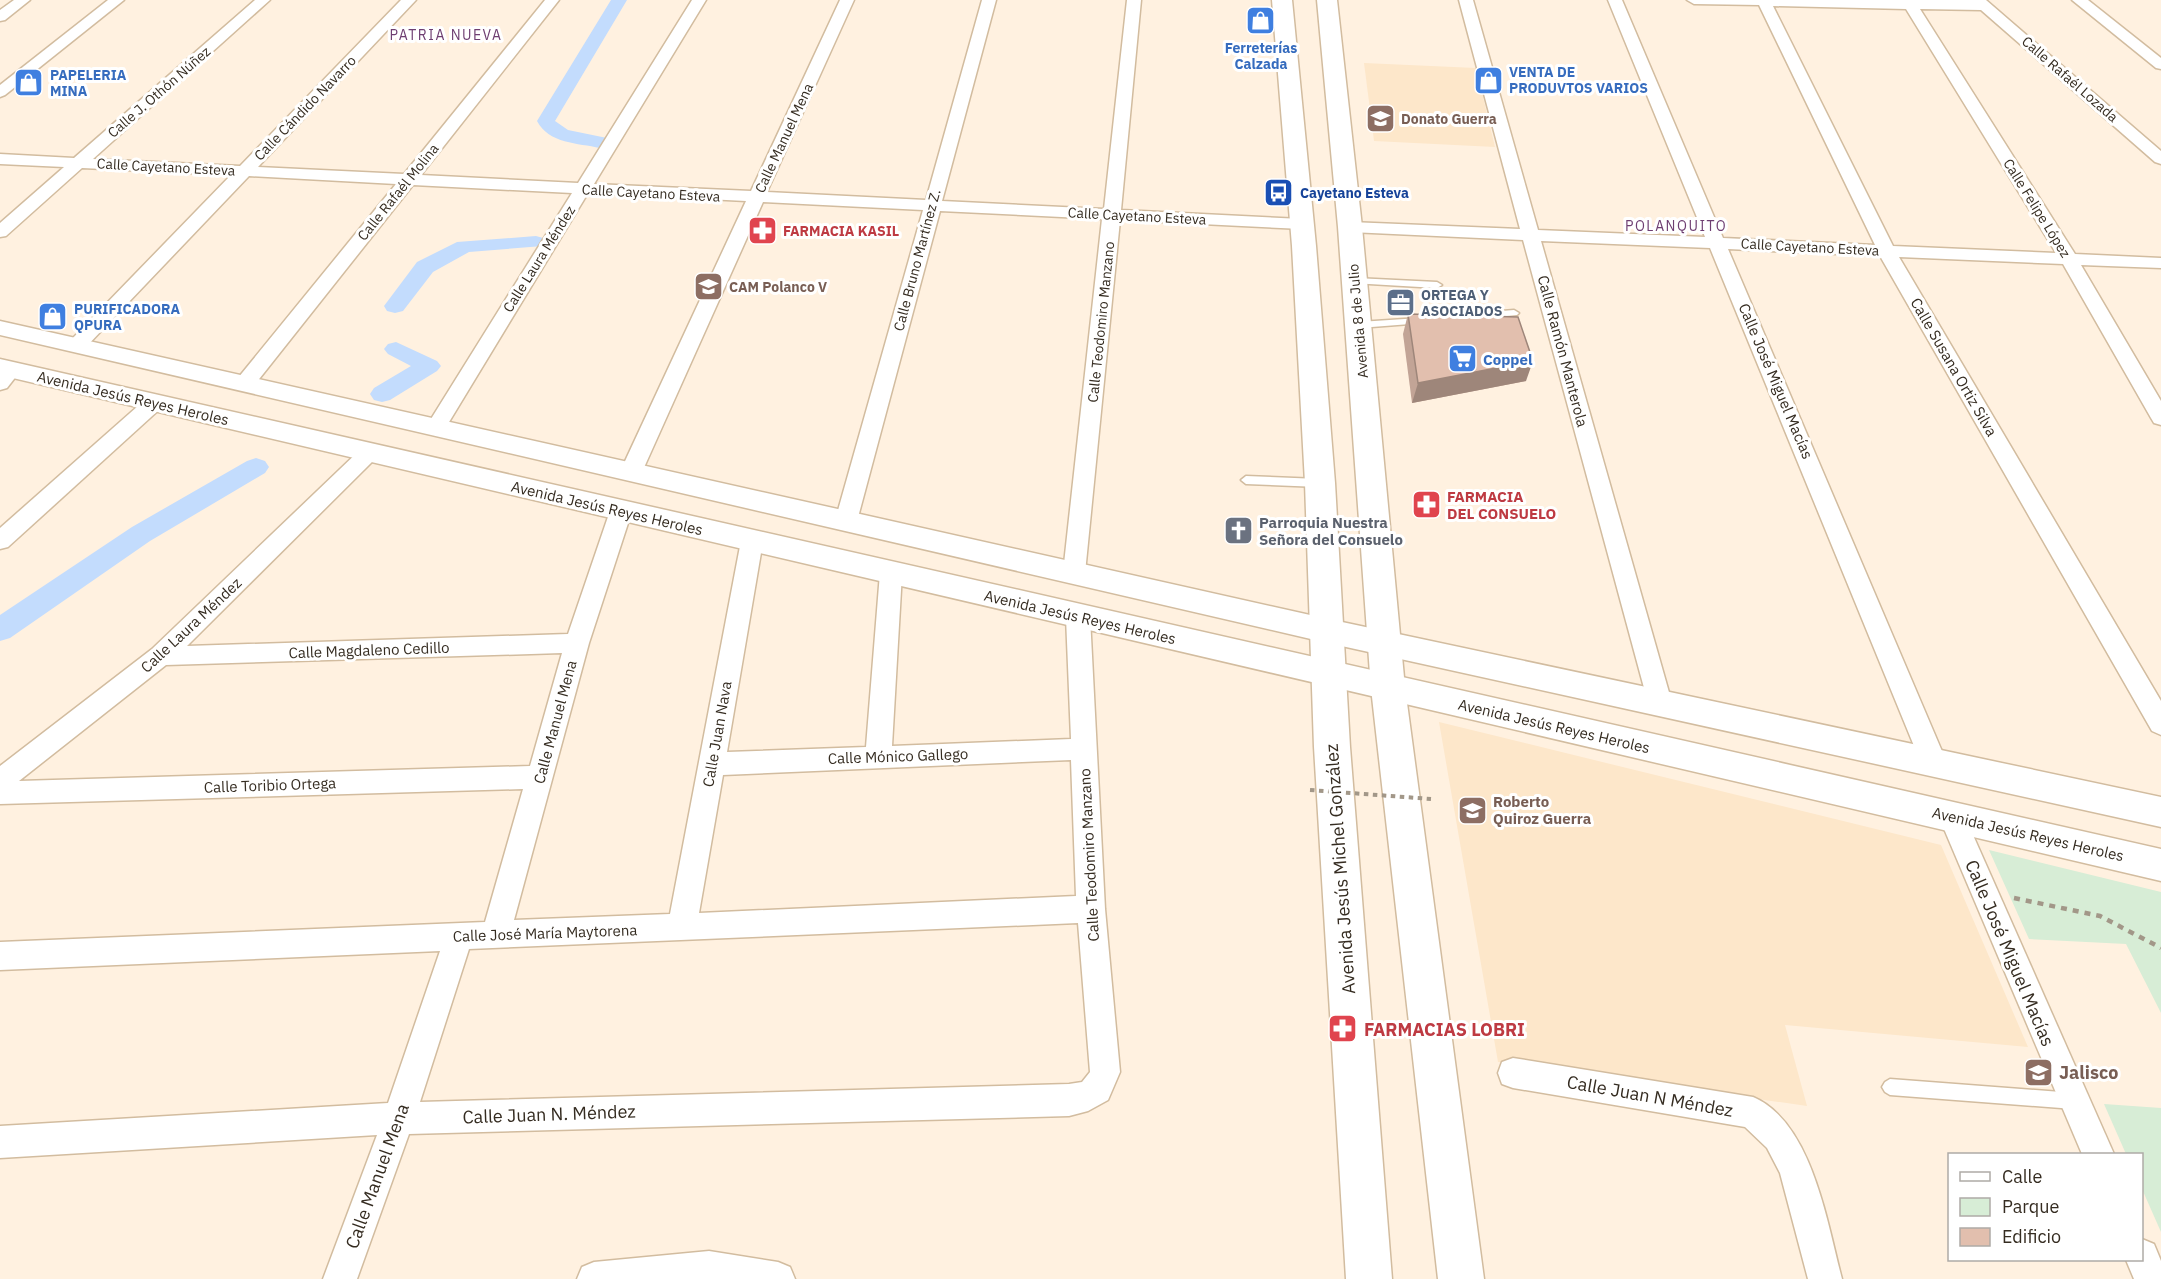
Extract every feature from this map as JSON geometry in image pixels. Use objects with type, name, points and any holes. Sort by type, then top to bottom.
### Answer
[{"type":"main road","points":[[1282,0],[1302,224],[1328,631]]},
{"type":"main road","name":"Avenida 8 de Julio","points":[[1327,0],[1359,325],[1388,688]]},
{"type":"main road","name":"Avenida Jesús Michel González","points":[[1328,631],[1332,747],[1369,1279]]},
{"type":"main road","points":[[1388,688],[1461,1279]]},
{"type":"street","points":[[0,17],[23,0]]},
{"type":"street","points":[[0,92],[117,0]]},
{"type":"street","name":"Calle J. Othón Núñez","points":[[0,232],[263,0]]},
{"type":"street","name":"Calle Cándido Navarro","points":[[77,345],[409,0]]},
{"type":"street","name":"Calle Rafaél Molina","points":[[245,383],[552,0]]},
{"type":"street","name":"Calle Laura Méndez","points":[[436,427],[699,0]]},
{"type":"street","name":"Calle Manuel Mena","points":[[631,472],[847,0]]},
{"type":"street","name":"Calle Bruno Martínez Z.","points":[[846,521],[989,0]]},
{"type":"street","name":"Calle Teodomiro Manzano","points":[[1074,573],[1134,0]]},
{"type":"street","name":"Calle Ramón Manterola","points":[[1466,0],[1659,703]]},
{"type":"street","name":"Calle José Miguel Macías","points":[[1615,0],[1934,763]]},
{"type":"street","points":[[1694,0],[1982,3]]},
{"type":"street","points":[[2079,0],[2161,65]]},
{"type":"street","name":"Calle Susana Ortiz Silva","points":[[1764,1],[1886,250],[2161,724]]},
{"type":"street","name":"Calle Felipe López","points":[[1910,3],[2069,259],[2161,418]]},
{"type":"street","name":"Calle Rafaél Lozada","points":[[1982,3],[2154,147],[2161,159]]},
{"type":"street","name":"Calle Cayetano Esteva","points":[[0,159],[245,170],[582,190],[1302,224]]},
{"type":"street","name":"Calle Cayetano Esteva","points":[[1350,227],[2161,263]]},
{"type":"street","points":[[0,328],[1328,631],[2161,812]]},
{"type":"street","name":"Avenida Jesús Reyes Heroles","points":[[4,373],[154,403],[2161,865]]},
{"type":"street","points":[[0,541],[154,403]]},
{"type":"street","name":"Calle Laura Méndez","points":[[0,781],[161,656],[369,453]]},
{"type":"street","name":"Calle Manuel Mena","points":[[496,935],[577,643],[621,511]]},
{"type":"street","name":"Calle Juan Nava","points":[[682,927],[752,541]]},
{"type":"street","points":[[878,757],[891,573]]},
{"type":"street","name":"Calle Teodomiro Manzano","points":[[1078,617],[1091,909],[1105,1072],[1103,1083],[1097,1092]]},
{"type":"street","name":"Calle Magdaleno Cedillo","points":[[161,656],[577,643]]},
{"type":"street","name":"Calle Mónico Gallego","points":[[712,764],[1084,749]]},
{"type":"street","name":"Calle Toribio Ortega","points":[[0,793],[540,777]]},
{"type":"street","name":"Calle José Miguel Macías","points":[[1952,817],[2097,1153]]},
{"type":"street","name":"Calle José María Maytorena","points":[[0,956],[1091,909]]},
{"type":"street","name":"Calle Manuel Mena","points":[[340,1279],[399,1118],[459,936]]},
{"type":"street","name":"Calle Juan N Méndez","points":[[1513,1073],[1753,1113],[1778,1137],[1795,1168],[1825,1279]]},
{"type":"street","name":"Calle Juan N. Méndez","points":[[0,1142],[399,1118],[1069,1100],[1097,1092]]},
{"type":"street","points":[[2143,1259],[2151,1279]]},
{"type":"street","points":[[594,1279],[709,1268],[778,1279]]},
{"type":"lane","points":[[1355,281],[1437,285]]},
{"type":"lane","points":[[1455,318],[1514,313]]},
{"type":"lane","points":[[1359,325],[1431,320]]},
{"type":"lane","points":[[1246,480],[1320,483]]},
{"type":"lane","points":[[1890,1087],[2075,1101]]},
{"type":"path","points":[[1310,790],[1431,799]]},
{"type":"path","points":[[1984,892],[2100,916],[2161,948]]},
{"type":"shaded area","points":[[1364,63],[1476,68],[1495,147],[1374,141]]},
{"type":"shaded area","points":[[1439,722],[1941,845],[2028,1047],[1785,1025],[1807,1106],[1498,1062]]},
{"type":"green space","points":[[1989,850],[2161,892],[2161,1013],[2126,944],[2029,939]]},
{"type":"green space","points":[[2104,1104],[2161,1108],[2161,1232],[2143,1191],[2143,1153],[2126,1153]]},
{"type":"building","points":[[1408,314],[1518,317],[1533,361],[1418,383]]},
{"type":"waterway","points":[[600,142],[561,134],[549,126],[546,121],[619,0]]},
{"type":"waterway","points":[[395,306],[425,267],[464,246],[536,242]]},
{"type":"waterway","points":[[382,394],[429,366],[396,349]]},
{"type":"waterway","points":[[0,630],[141,534],[256,467]]},
{"type":"place","name":"Ferreterías Calzada","points":[[1261,21]]},
{"type":"place","name":"VENTA DE PRODUVTOS VARIOS","points":[[1488,80]]},
{"type":"place","name":"PAPELERIA MINA","points":[[29,83]]},
{"type":"place","name":"Donato Guerra","points":[[1380,119]]},
{"type":"place","name":"Cayetano Esteva","points":[[1279,193]]},
{"type":"place","name":"FARMACIA KASIL","points":[[762,231]]},
{"type":"place","name":"CAM Polanco V","points":[[708,287]]},
{"type":"place","name":"ORTEGA Y ASOCIADOS","points":[[1400,303]]},
{"type":"place","name":"PURIFICADORA QPURA","points":[[53,317]]},
{"type":"place","name":"Coppel","points":[[1462,359]]},
{"type":"place","name":"FARMACIA DEL CONSUELO","points":[[1426,505]]},
{"type":"place","name":"Parroquia Nuestra Señora del Consuelo","points":[[1238,531]]},
{"type":"place","name":"Roberto Quiroz Guerra","points":[[1472,810]]},
{"type":"place","name":"FARMACIAS LOBRI","points":[[1343,1029]]},
{"type":"place","name":"Jalisco","points":[[2038,1072]]},
{"type":"district","name":"PATRIA NUEVA","points":[[446,35]]},
{"type":"district","name":"POLANQUITO","points":[[1676,226]]}]
